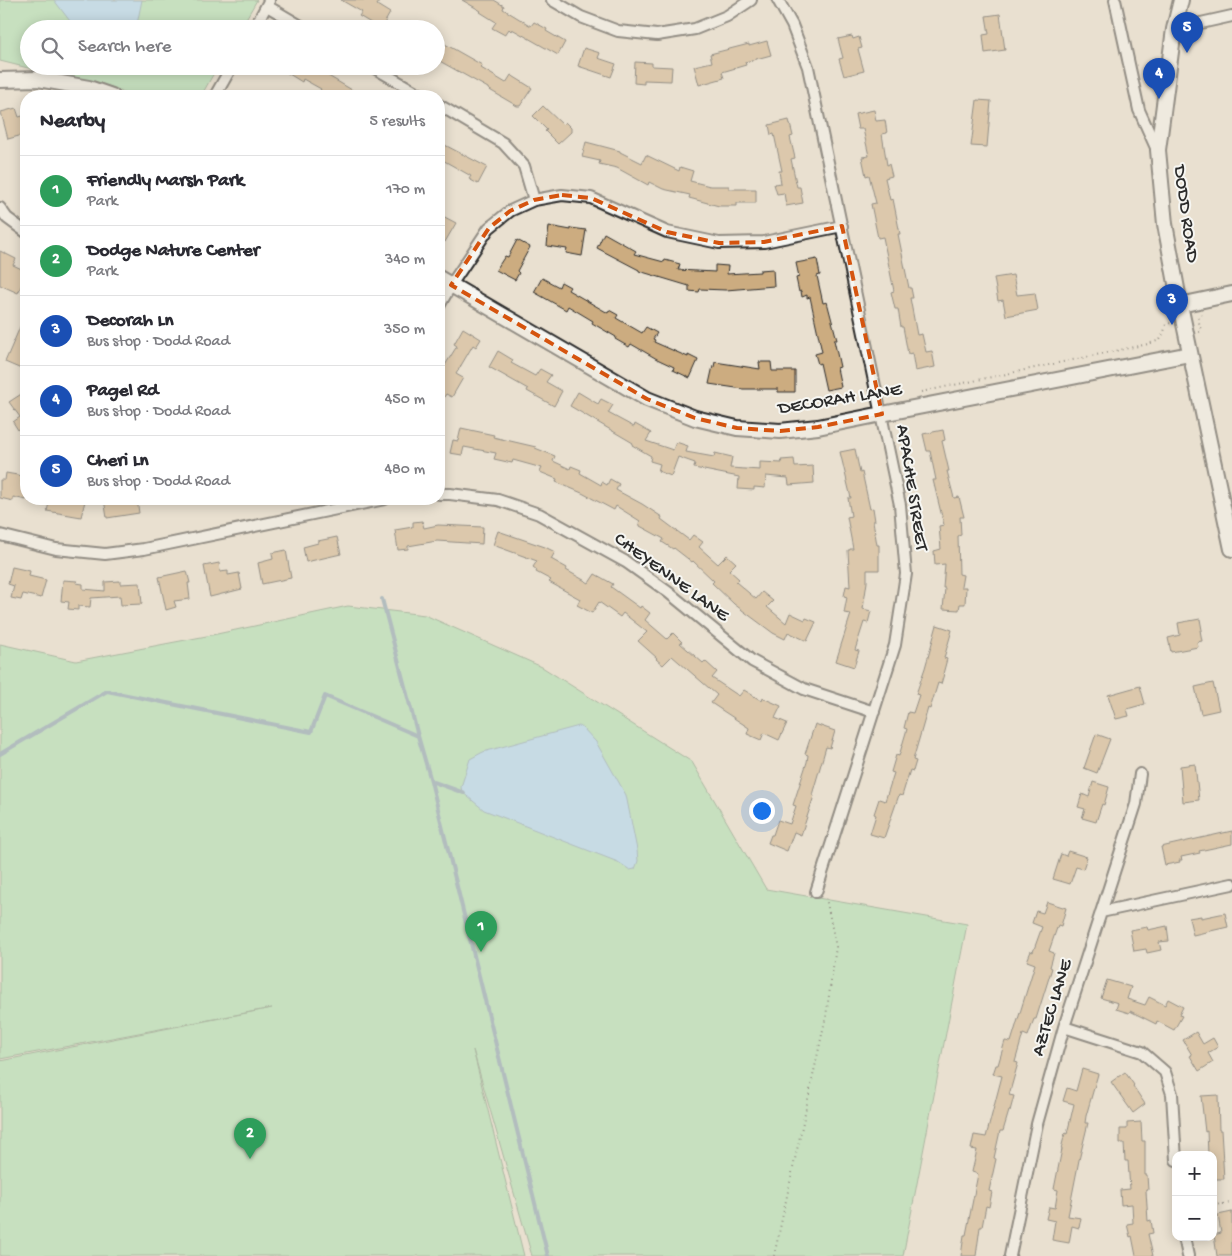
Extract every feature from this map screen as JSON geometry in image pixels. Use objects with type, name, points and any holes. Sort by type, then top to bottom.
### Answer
[{"type":"street","points":[[552,0],[581,17],[618,31],[657,36],[695,29],[727,16],[751,0]]},
{"type":"street","name":"APACHE STREET","points":[[778,0],[792,25],[808,67],[900,505],[906,574],[895,645],[816,892]]},
{"type":"street","points":[[1115,0],[1139,110],[1158,150]]},
{"type":"street","name":"DODD ROAD","points":[[1181,0],[1174,28],[1158,150],[1166,224],[1180,305],[1232,550]]},
{"type":"street","points":[[259,20],[268,3],[293,20]]},
{"type":"street","points":[[1174,28],[1232,16]]},
{"type":"street","points":[[218,90],[227,75]]},
{"type":"street","points":[[387,75],[413,90]]},
{"type":"street","points":[[0,80],[38,79],[96,90]]},
{"type":"street","points":[[445,109],[503,143],[524,166],[534,200]]},
{"type":"street","points":[[445,282],[489,228],[510,211],[534,200],[562,195],[591,198],[667,232],[719,242],[764,242],[842,226]]},
{"type":"street","points":[[0,208],[6,218],[20,228]]},
{"type":"street","name":"DECORAH LANE","points":[[445,282],[647,399],[695,418],[737,428],[780,431],[818,427],[1190,354]]},
{"type":"street","points":[[1180,305],[1232,294]]},
{"type":"street","name":"CHEYENNE LANE","points":[[445,494],[498,500],[539,514],[626,562],[668,592],[752,661],[804,689],[874,712]]},
{"type":"street","points":[[0,535],[56,549],[104,554],[144,549],[344,505]]},
{"type":"street","name":"AZTEC LANE","points":[[1010,1256],[1037,1124],[1064,1027],[1136,804],[1140,774]]},
{"type":"street","points":[[1101,912],[1232,884]]},
{"type":"street","points":[[1064,1027],[1142,1052],[1165,1072],[1172,1094],[1175,1151]]},
{"type":"street","points":[[1185,1241],[1188,1256]]},
{"type":"path","points":[[916,393],[1148,344],[1160,340],[1166,324]]},
{"type":"path","points":[[774,1256],[826,1016],[836,947],[826,895],[816,892]]},
{"type":"path","points":[[1217,1205],[1232,1203]]},
{"type":"highlighted area","points":[[562,195],[591,198],[667,232],[719,243],[764,242],[842,226],[882,414],[818,427],[780,431],[737,428],[695,418],[647,399],[451,285],[489,228],[510,211],[534,200]]},
{"type":"green space","points":[[0,0],[257,0],[245,20],[20,20],[20,66],[0,61]]},
{"type":"green space","points":[[56,75],[213,75],[204,90],[116,90]]},
{"type":"green space","points":[[348,606],[425,615],[542,667],[692,762],[766,889],[967,924],[903,1256],[532,1256],[473,1050],[524,1256],[0,1256],[0,1061],[272,1008],[0,1059],[0,644],[76,661]]},
{"type":"water","points":[[54,0],[142,0],[138,20],[69,20]]},
{"type":"water","points":[[579,726],[596,742],[626,795],[637,850],[638,861],[635,869],[630,870],[618,862],[484,810],[462,792],[461,787],[470,759],[483,752]]},
{"type":"building","points":[[341,0],[380,0],[377,5],[390,13],[386,20],[366,20],[359,16],[362,12]]},
{"type":"building","points":[[462,0],[494,0],[504,6],[503,9],[531,26],[534,22],[565,42],[558,55],[512,29],[511,31],[509,29],[505,35],[492,28],[496,22]]},
{"type":"building","points":[[1000,14],[1005,50],[985,53],[983,35],[989,34],[986,16]]},
{"type":"building","points":[[852,36],[853,39],[859,37],[862,48],[858,49],[864,71],[844,76],[839,59],[843,58],[838,39]]},
{"type":"building","points":[[767,41],[771,55],[745,62],[746,65],[722,72],[724,78],[699,85],[694,66],[712,62],[710,54]]},
{"type":"building","points":[[445,44],[482,65],[481,68],[506,83],[511,75],[532,88],[520,106],[517,106],[445,64]]},
{"type":"building","points":[[584,48],[600,53],[598,58],[616,64],[611,77],[578,66]]},
{"type":"building","points":[[635,62],[652,63],[652,66],[672,67],[671,81],[644,80],[644,84],[634,83]]},
{"type":"building","points":[[291,75],[327,75],[352,90],[320,90],[303,79],[302,82]]},
{"type":"building","points":[[977,100],[991,101],[987,147],[971,146]]},
{"type":"building","points":[[543,106],[563,125],[565,122],[571,128],[571,132],[558,144],[533,116]]},
{"type":"building","points":[[16,108],[20,117],[20,136],[8,139],[1,112]]},
{"type":"building","points":[[874,110],[876,121],[885,120],[887,133],[882,134],[887,165],[889,164],[892,176],[885,178],[890,200],[893,199],[900,234],[898,234],[909,288],[911,288],[913,298],[910,298],[917,335],[922,334],[926,352],[932,351],[935,367],[915,371],[912,353],[908,354],[898,309],[895,309],[891,292],[894,291],[883,237],[878,238],[871,204],[876,203],[869,175],[866,176],[862,157],[869,156],[863,129],[858,129],[855,114]]},
{"type":"building","points":[[789,120],[793,136],[790,137],[795,158],[791,159],[797,187],[800,187],[803,203],[786,206],[784,193],[777,194],[774,184],[781,183],[779,171],[782,171],[774,134],[771,135],[769,125]]},
{"type":"building","points":[[586,142],[620,151],[642,163],[646,155],[679,171],[680,167],[693,171],[690,181],[710,186],[729,186],[729,189],[756,189],[756,203],[737,203],[737,206],[719,206],[689,198],[690,195],[663,189],[649,182],[648,185],[617,168],[599,164],[600,161],[582,157]]},
{"type":"building","points":[[445,145],[487,167],[478,184],[469,179],[471,176],[445,161]]},
{"type":"building","points":[[445,217],[456,223],[445,242]]},
{"type":"building","points":[[549,226],[571,230],[571,228],[586,230],[582,256],[566,253],[567,249],[547,246]]},
{"type":"building","points":[[604,233],[636,251],[634,254],[680,264],[678,270],[715,272],[715,265],[728,266],[727,274],[760,272],[760,270],[773,269],[774,286],[726,290],[700,289],[699,292],[689,291],[689,286],[639,271],[597,248]]},
{"type":"building","points":[[517,240],[530,247],[517,271],[519,273],[515,280],[496,270],[505,256],[508,257]]},
{"type":"building","points":[[0,251],[16,259],[13,265],[20,268],[20,288],[18,293],[0,285]]},
{"type":"building","points":[[817,259],[820,275],[817,276],[823,303],[827,302],[837,340],[834,340],[840,367],[837,368],[841,387],[826,390],[820,363],[818,364],[815,354],[822,352],[810,297],[807,298],[807,295],[802,297],[796,278],[799,277],[796,263]]},
{"type":"building","points":[[1013,275],[1017,295],[1035,293],[1038,310],[1006,316],[1003,300],[998,301],[994,278]]},
{"type":"building","points":[[542,278],[559,287],[561,282],[570,287],[568,290],[608,313],[609,310],[618,315],[616,318],[642,333],[646,327],[657,333],[653,339],[655,340],[654,342],[698,360],[690,378],[673,370],[674,367],[631,344],[629,347],[615,339],[616,337],[568,306],[566,310],[534,292]]},
{"type":"building","points":[[20,327],[20,368],[5,362]]},
{"type":"building","points":[[463,328],[481,339],[476,347],[473,345],[456,374],[463,378],[452,397],[446,394],[445,396],[445,365],[457,346],[454,344]]},
{"type":"building","points":[[498,351],[513,360],[511,363],[535,376],[540,369],[551,375],[546,382],[562,391],[554,406],[489,367]]},
{"type":"building","points":[[715,362],[760,369],[759,362],[771,362],[772,371],[795,371],[795,392],[778,392],[778,389],[743,389],[709,384]]},
{"type":"building","points":[[578,392],[598,404],[601,399],[613,405],[608,413],[634,427],[635,424],[651,433],[646,441],[673,450],[676,442],[688,446],[686,452],[714,457],[715,453],[732,457],[730,468],[760,470],[760,462],[782,463],[781,460],[794,459],[795,467],[813,466],[814,483],[789,485],[788,478],[766,476],[765,488],[754,487],[754,490],[738,489],[739,477],[694,468],[695,463],[678,457],[671,476],[658,471],[660,464],[650,461],[651,456],[632,445],[633,443],[570,406]]},
{"type":"building","points":[[20,395],[20,417],[9,402]]},
{"type":"building","points":[[20,417],[20,429],[18,430],[13,422]]},
{"type":"building","points":[[461,428],[536,447],[555,456],[553,461],[570,469],[571,466],[581,470],[580,473],[601,485],[602,482],[607,485],[610,479],[619,484],[616,490],[662,517],[661,519],[689,540],[693,535],[703,542],[699,547],[718,564],[727,555],[736,563],[729,570],[739,579],[736,582],[756,599],[762,592],[773,601],[767,607],[786,623],[790,613],[805,620],[806,618],[816,622],[807,641],[788,632],[785,639],[773,633],[734,604],[693,561],[662,542],[664,539],[640,526],[640,521],[616,506],[614,510],[556,482],[557,479],[540,472],[542,468],[513,460],[512,463],[494,459],[496,453],[464,447],[462,455],[450,453],[453,440],[458,441]]},
{"type":"building","points":[[943,430],[945,440],[942,441],[949,471],[947,471],[954,498],[959,497],[964,517],[960,517],[961,535],[958,536],[959,574],[963,575],[961,587],[966,587],[965,604],[960,604],[959,610],[943,609],[945,564],[935,565],[934,551],[941,549],[939,526],[944,525],[933,480],[936,480],[930,451],[927,451],[923,434]]},
{"type":"building","points":[[855,449],[870,509],[873,508],[875,521],[873,521],[877,545],[879,545],[879,570],[867,570],[863,609],[871,611],[868,623],[864,622],[855,650],[859,651],[854,667],[836,661],[851,614],[844,613],[847,597],[844,596],[846,586],[850,587],[848,550],[853,549],[847,517],[851,516],[848,498],[851,498],[840,452]]},
{"type":"building","points":[[6,473],[20,475],[20,499],[13,497],[13,501],[0,498],[0,480],[5,480]]},
{"type":"building","points":[[48,505],[84,505],[81,517],[47,511]]},
{"type":"building","points":[[105,505],[138,505],[139,513],[107,518]]},
{"type":"building","points":[[422,521],[424,528],[438,525],[483,527],[482,544],[437,541],[408,546],[408,549],[398,550],[395,530],[413,527],[413,522]]},
{"type":"building","points":[[498,531],[555,552],[551,559],[589,583],[595,574],[613,584],[611,587],[650,613],[645,620],[667,639],[673,633],[682,642],[680,643],[703,663],[705,661],[717,672],[712,678],[739,696],[744,690],[762,701],[763,698],[781,706],[775,718],[787,723],[779,740],[764,733],[761,740],[747,734],[749,728],[711,703],[717,695],[672,656],[663,665],[638,641],[647,632],[623,613],[620,617],[599,602],[592,613],[577,605],[580,599],[549,582],[551,580],[536,572],[537,570],[533,567],[537,561],[493,545]]},
{"type":"building","points":[[337,537],[341,554],[306,562],[303,547],[318,543],[318,541]]},
{"type":"building","points":[[286,550],[291,578],[262,584],[258,563],[273,559],[272,553]]},
{"type":"building","points":[[219,563],[220,572],[228,571],[228,575],[239,573],[242,589],[210,597],[204,566]]},
{"type":"building","points":[[12,567],[30,571],[29,576],[46,580],[41,598],[23,594],[21,600],[11,598],[14,586],[8,584]]},
{"type":"building","points":[[187,571],[190,583],[188,583],[190,599],[174,601],[176,607],[166,610],[159,577]]},
{"type":"building","points":[[63,580],[77,581],[76,583],[83,584],[83,589],[105,591],[105,582],[120,581],[120,584],[140,583],[142,604],[121,605],[120,596],[91,598],[90,607],[78,606],[78,610],[68,609],[69,602],[61,601]]},
{"type":"building","points":[[1200,619],[1202,641],[1197,642],[1198,647],[1171,652],[1168,638],[1180,635],[1178,623]]},
{"type":"building","points":[[937,625],[952,630],[944,658],[947,659],[944,674],[941,684],[938,683],[930,709],[928,708],[913,760],[916,761],[913,771],[910,770],[902,796],[899,795],[884,838],[870,834],[876,815],[874,814],[879,799],[885,801],[894,773],[891,772],[896,755],[899,756],[907,729],[904,728],[908,712],[913,713],[919,695],[916,694]]},
{"type":"building","points":[[1213,683],[1219,710],[1201,714],[1195,687]]},
{"type":"building","points":[[1140,686],[1145,704],[1127,709],[1129,716],[1116,719],[1108,695]]},
{"type":"building","points":[[815,724],[835,731],[830,748],[826,747],[812,795],[814,796],[801,835],[794,832],[787,851],[768,843],[778,820],[790,824],[796,806],[793,805],[807,762],[808,755],[805,754]]},
{"type":"building","points":[[1096,734],[1110,739],[1097,773],[1084,768]]},
{"type":"building","points":[[1195,764],[1199,800],[1183,802],[1180,766]]},
{"type":"building","points":[[1093,782],[1109,787],[1104,805],[1102,804],[1096,822],[1082,818],[1085,809],[1078,807],[1082,794],[1089,797]]},
{"type":"building","points":[[1232,831],[1232,844],[1199,851],[1200,853],[1181,857],[1182,860],[1179,860],[1180,862],[1165,865],[1161,847]]},
{"type":"building","points":[[1068,851],[1087,857],[1083,869],[1076,867],[1070,884],[1053,879],[1061,854],[1066,856]]},
{"type":"building","points":[[1047,902],[1066,908],[1061,926],[1058,925],[1049,951],[1054,953],[1050,967],[1052,968],[1036,1019],[1034,1019],[1028,1036],[1023,1034],[1015,1062],[1018,1063],[1009,1095],[1014,1096],[1003,1131],[1000,1131],[989,1191],[992,1192],[989,1207],[986,1206],[982,1227],[980,1227],[976,1256],[961,1256],[978,1174],[972,1172],[977,1150],[971,1149],[974,1135],[986,1137],[1002,1076],[993,1074],[996,1065],[998,1065],[1005,1041],[1011,1042],[1035,964],[1027,961],[1031,951],[1033,952],[1042,927],[1032,923],[1036,911],[1043,913]]},
{"type":"building","points":[[1225,913],[1228,927],[1193,935],[1189,918],[1201,916],[1201,918]]},
{"type":"building","points":[[1167,926],[1169,941],[1159,942],[1161,950],[1147,953],[1146,949],[1134,951],[1130,930],[1147,927],[1148,930]]},
{"type":"building","points":[[1107,980],[1131,987],[1127,999],[1145,1005],[1149,997],[1165,1005],[1168,999],[1183,1007],[1179,1015],[1182,1016],[1174,1030],[1157,1021],[1156,1024],[1130,1011],[1129,1013],[1116,1009],[1118,1003],[1101,998]]},
{"type":"building","points":[[1196,1032],[1203,1044],[1213,1038],[1218,1047],[1208,1053],[1213,1062],[1199,1071],[1183,1040]]},
{"type":"building","points":[[1082,1069],[1098,1074],[1086,1116],[1085,1123],[1088,1123],[1068,1216],[1081,1218],[1079,1228],[1072,1226],[1069,1243],[1052,1240],[1055,1221],[1046,1219],[1049,1207],[1055,1208],[1058,1190],[1054,1189],[1061,1149],[1065,1133],[1067,1134],[1074,1104],[1063,1101],[1067,1088],[1076,1091]]},
{"type":"building","points":[[1125,1072],[1145,1104],[1133,1113],[1111,1082]]},
{"type":"building","points":[[1218,1095],[1224,1179],[1217,1179],[1217,1151],[1208,1151],[1207,1131],[1205,1132],[1201,1096]]},
{"type":"building","points":[[1141,1122],[1142,1141],[1145,1141],[1148,1221],[1151,1220],[1153,1233],[1148,1234],[1153,1256],[1136,1256],[1132,1236],[1130,1237],[1127,1224],[1133,1223],[1132,1204],[1121,1205],[1120,1190],[1130,1189],[1128,1161],[1125,1161],[1124,1143],[1120,1143],[1120,1129],[1127,1129],[1127,1123]]},
{"type":"building","points":[[1232,1212],[1232,1256],[1217,1256],[1215,1241],[1217,1241],[1217,1234],[1221,1233],[1218,1215]]},
{"type":"waterway","points":[[382,599],[431,781],[548,1256]]},
{"type":"waterway","points":[[0,754],[107,691],[311,732],[325,696],[418,736]]},
{"type":"waterway","points":[[431,781],[464,793]]},
{"type":"place","name":"Cheri Ln","points":[[1187,53]]},
{"type":"place","name":"Pagel Rd","points":[[1159,99]]},
{"type":"place","name":"Decorah Ln","points":[[1172,325]]},
{"type":"place","name":"Friendly Marsh Park","points":[[481,952]]},
{"type":"place","name":"Dodge Nature Center","points":[[250,1159]]}]
